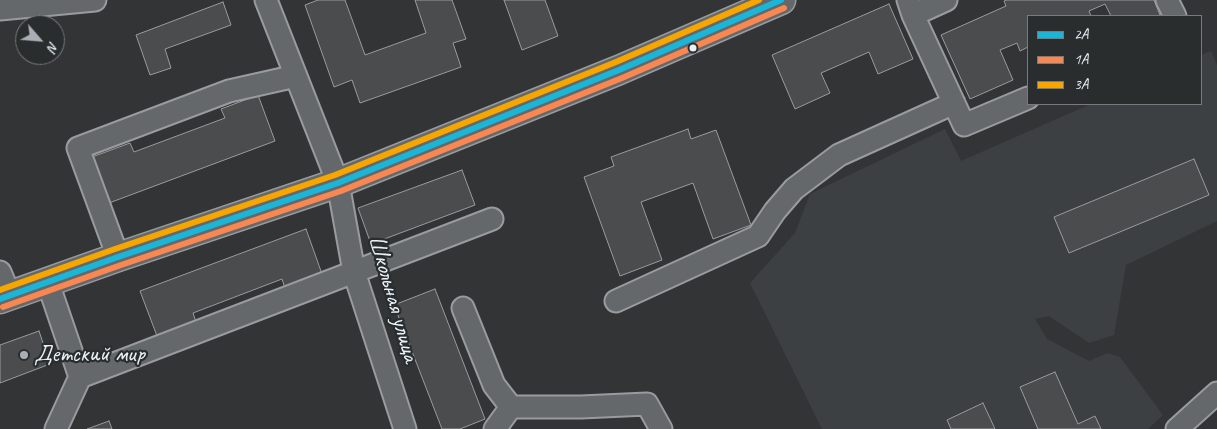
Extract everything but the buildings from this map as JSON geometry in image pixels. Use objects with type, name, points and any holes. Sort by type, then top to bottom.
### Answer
[{"type":"main road","points":[[3,289],[48,283],[118,257],[338,183],[619,70],[782,0]]},
{"type":"street","points":[[0,9],[95,0]]},
{"type":"street","name":"Школьная улица","points":[[266,0],[338,183],[354,272],[405,429]]},
{"type":"street","points":[[946,0],[910,8],[964,125],[1027,98]]},
{"type":"street","points":[[1167,0],[1174,15]]},
{"type":"street","points":[[118,257],[78,148],[229,91],[296,76]]},
{"type":"street","points":[[616,301],[758,236],[775,211],[794,189],[839,155],[954,104]]},
{"type":"street","points":[[80,377],[492,219]]},
{"type":"street","points":[[48,283],[80,377],[56,429]]},
{"type":"street","points":[[464,308],[494,385],[511,407]]},
{"type":"street","points":[[511,407],[647,404],[661,429]]},
{"type":"street","points":[[1178,429],[1213,404]]},
{"type":"street","points":[[495,429],[511,407]]},
{"type":"shaded area","points":[[1211,51],[1217,65],[1217,221],[1126,265],[1114,335],[1089,343],[1049,316],[1035,319],[1047,339],[1089,361],[1108,353],[1120,357],[1163,415],[1148,429],[822,429],[750,283],[795,233],[810,194],[945,129],[961,161],[1089,105],[1202,105],[1202,55]]},
{"type":"transit line","name":"3А","points":[[0,290],[335,175],[616,62],[759,0]]},
{"type":"transit line","name":"2А","points":[[0,299],[338,183],[619,70],[781,0]]},
{"type":"transit line","name":"1А","points":[[3,307],[341,191],[622,78],[784,8]]},
{"type":"place","name":"Детский мир","points":[[24,355]]}]
